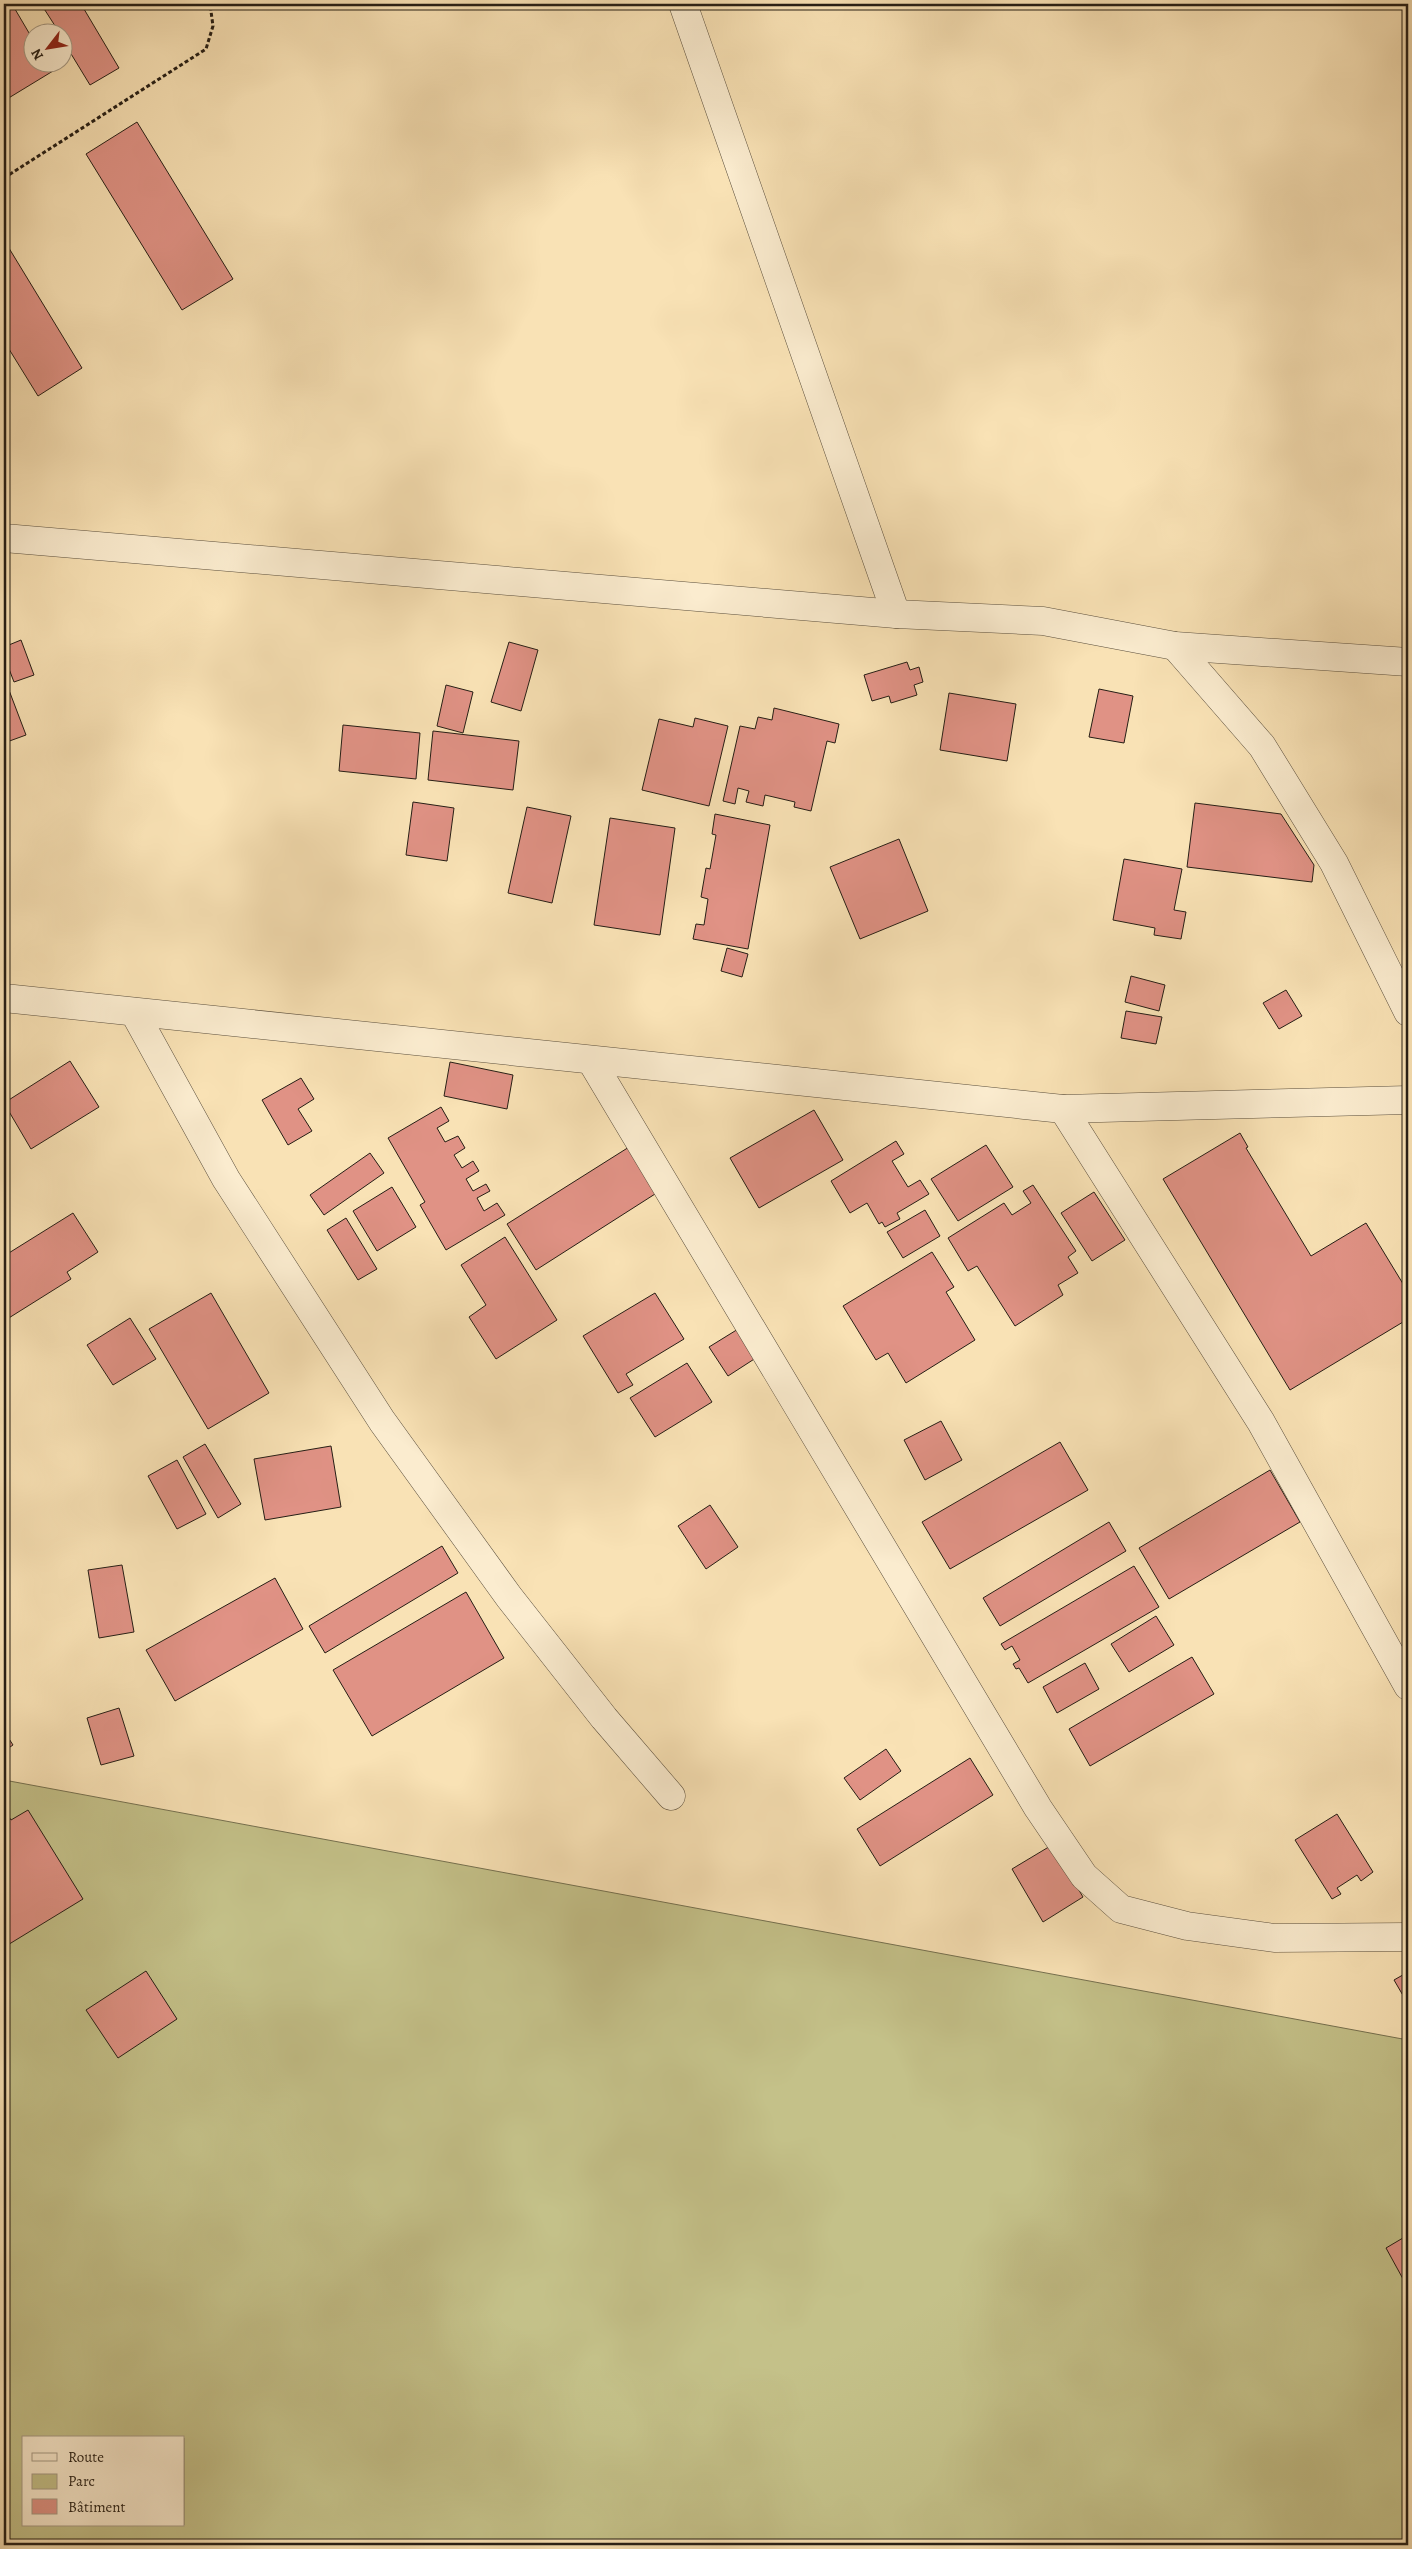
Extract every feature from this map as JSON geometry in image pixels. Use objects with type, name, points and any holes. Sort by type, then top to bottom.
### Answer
[{"type":"street","points":[[683,4],[896,614]]},
{"type":"street","points":[[4,538],[896,614],[1043,621],[1175,646],[1408,662]]},
{"type":"street","points":[[1175,646],[1262,746],[1334,863],[1408,1012]]},
{"type":"street","points":[[4,998],[592,1062],[1063,1110],[1408,1100]]},
{"type":"street","points":[[134,1012],[226,1179],[382,1421],[509,1597],[604,1718],[671,1796]]},
{"type":"street","points":[[592,1062],[1038,1808],[1084,1876],[1121,1909],[1187,1926],[1274,1938],[1408,1937]]},
{"type":"street","points":[[1063,1110],[1261,1422],[1408,1686]]},
{"type":"path","points":[[4,178],[206,49],[213,26],[210,4]]},
{"type":"green space","points":[[4,1780],[1408,2040],[1408,2545],[4,2545]]},
{"type":"building","points":[[4,4],[12,4],[23,22],[22,72],[51,72],[7,99],[4,94]]},
{"type":"building","points":[[41,4],[81,4],[119,68],[90,85],[72,55],[72,22],[53,22]]},
{"type":"building","points":[[137,122],[233,279],[182,310],[86,154]]},
{"type":"building","points":[[4,240],[82,368],[38,396],[4,341]]},
{"type":"building","points":[[21,640],[34,675],[14,682],[4,656],[4,647]]},
{"type":"building","points":[[509,642],[538,650],[521,711],[491,702]]},
{"type":"building","points":[[907,662],[910,670],[919,667],[923,682],[914,685],[917,695],[891,703],[889,696],[872,701],[864,675]]},
{"type":"building","points":[[4,677],[26,735],[4,743]]},
{"type":"building","points":[[446,685],[473,692],[463,733],[437,726]]},
{"type":"building","points":[[1099,689],[1133,696],[1124,743],[1089,737]]},
{"type":"building","points":[[949,693],[1016,704],[1007,761],[940,750]]},
{"type":"building","points":[[774,708],[839,724],[835,743],[827,741],[811,811],[794,807],[795,802],[765,795],[763,806],[746,802],[749,791],[738,788],[735,804],[723,801],[740,726],[755,729],[758,717],[772,720]]},
{"type":"building","points":[[695,718],[728,726],[709,806],[642,790],[659,719],[693,727]]},
{"type":"building","points":[[343,725],[420,733],[416,779],[339,771]]},
{"type":"building","points":[[433,731],[519,741],[513,790],[428,780]]},
{"type":"building","points":[[413,802],[454,808],[447,861],[406,855]]},
{"type":"building","points":[[1195,803],[1281,814],[1314,865],[1312,882],[1187,867]]},
{"type":"building","points":[[527,807],[571,816],[552,903],[508,893]]},
{"type":"building","points":[[715,814],[770,825],[748,949],[693,939],[696,924],[704,925],[708,899],[701,897],[706,868],[710,869],[716,835],[712,834]]},
{"type":"building","points":[[610,818],[675,828],[660,935],[594,925]]},
{"type":"building","points":[[899,839],[928,911],[860,939],[830,867]]},
{"type":"building","points":[[1124,859],[1182,869],[1174,910],[1186,912],[1181,939],[1154,935],[1155,928],[1113,920]]},
{"type":"building","points":[[727,948],[748,954],[742,977],[721,971]]},
{"type":"building","points":[[1131,976],[1165,985],[1159,1011],[1125,1002]]},
{"type":"building","points":[[1286,990],[1302,1016],[1279,1029],[1263,1003]]},
{"type":"building","points":[[1126,1011],[1162,1017],[1156,1044],[1121,1038]]},
{"type":"building","points":[[70,1061],[99,1107],[31,1149],[4,1103]]},
{"type":"building","points":[[450,1062],[513,1075],[507,1109],[444,1096]]},
{"type":"building","points":[[301,1078],[314,1099],[298,1109],[312,1131],[288,1145],[262,1100]]},
{"type":"building","points":[[441,1107],[449,1121],[437,1128],[445,1142],[458,1136],[465,1148],[454,1155],[462,1168],[473,1161],[479,1171],[466,1179],[473,1191],[486,1184],[490,1191],[477,1198],[484,1211],[497,1203],[505,1215],[446,1250],[420,1205],[425,1202],[388,1138]]},
{"type":"building","points":[[814,1110],[843,1160],[759,1208],[730,1158]]},
{"type":"building","points":[[1240,1133],[1248,1147],[1246,1148],[1311,1256],[1366,1223],[1408,1292],[1408,1319],[1290,1390],[1163,1179]]},
{"type":"building","points":[[896,1141],[904,1154],[892,1161],[908,1187],[920,1180],[929,1194],[897,1213],[900,1219],[885,1227],[882,1222],[879,1224],[867,1203],[850,1213],[831,1181]]},
{"type":"building","points":[[637,1142],[666,1187],[536,1270],[507,1224]]},
{"type":"building","points":[[986,1145],[1013,1187],[958,1221],[931,1179]]},
{"type":"building","points":[[370,1153],[384,1173],[324,1215],[310,1195]]},
{"type":"building","points":[[1033,1185],[1076,1251],[1068,1257],[1078,1273],[1058,1285],[1063,1295],[1015,1326],[977,1266],[968,1271],[948,1238],[1004,1203],[1012,1215],[1031,1203],[1023,1191]]},
{"type":"building","points":[[392,1187],[416,1227],[377,1251],[353,1211]]},
{"type":"building","points":[[1094,1192],[1125,1240],[1092,1261],[1061,1213]]},
{"type":"building","points":[[925,1210],[940,1236],[903,1258],[887,1232]]},
{"type":"building","points":[[73,1213],[98,1252],[67,1272],[71,1279],[4,1321],[4,1256]]},
{"type":"building","points":[[346,1218],[377,1269],[358,1280],[327,1230]]},
{"type":"building","points":[[505,1237],[557,1320],[496,1359],[469,1317],[486,1305],[461,1265]]},
{"type":"building","points":[[932,1252],[954,1287],[946,1292],[975,1340],[906,1383],[888,1353],[876,1360],[843,1306]]},
{"type":"building","points":[[211,1293],[269,1393],[208,1429],[149,1329]]},
{"type":"building","points":[[655,1293],[684,1339],[626,1374],[633,1385],[618,1393],[583,1336]]},
{"type":"building","points":[[130,1318],[156,1359],[113,1385],[87,1345]]},
{"type":"building","points":[[743,1326],[762,1354],[728,1376],[709,1347]]},
{"type":"building","points":[[687,1363],[712,1402],[655,1437],[630,1398]]},
{"type":"building","points":[[941,1421],[962,1460],[925,1480],[904,1440]]},
{"type":"building","points":[[1060,1442],[1088,1490],[950,1569],[922,1522]]},
{"type":"building","points":[[205,1444],[241,1504],[218,1518],[183,1457]]},
{"type":"building","points":[[331,1446],[341,1507],[265,1520],[254,1459]]},
{"type":"building","points":[[177,1460],[206,1514],[177,1529],[148,1476]]},
{"type":"building","points":[[1270,1470],[1300,1522],[1169,1599],[1139,1548]]},
{"type":"building","points":[[710,1505],[738,1547],[706,1569],[678,1526]]},
{"type":"building","points":[[1109,1522],[1126,1551],[1000,1626],[983,1598]]},
{"type":"building","points":[[442,1546],[458,1573],[325,1653],[309,1626]]},
{"type":"building","points":[[122,1565],[134,1632],[99,1638],[88,1570]]},
{"type":"building","points":[[1134,1566],[1159,1607],[1028,1683],[1019,1668],[1016,1669],[1013,1664],[1020,1660],[1012,1646],[1005,1650],[1001,1644]]},
{"type":"building","points":[[275,1578],[303,1629],[175,1701],[146,1650]]},
{"type":"building","points":[[466,1592],[504,1658],[372,1736],[333,1670]]},
{"type":"building","points":[[1156,1616],[1174,1645],[1129,1672],[1111,1644]]},
{"type":"building","points":[[1192,1657],[1214,1694],[1090,1766],[1069,1729]]},
{"type":"building","points":[[1085,1663],[1099,1689],[1057,1713],[1043,1687]]},
{"type":"building","points":[[119,1708],[134,1756],[101,1765],[87,1718]]},
{"type":"building","points":[[4,1731],[13,1745],[4,1751]]},
{"type":"building","points":[[886,1749],[901,1771],[860,1800],[844,1778]]},
{"type":"building","points":[[970,1758],[993,1795],[880,1866],[857,1829]]},
{"type":"building","points":[[4,1809],[11,1820],[28,1810],[83,1899],[6,1946],[4,1943]]},
{"type":"building","points":[[1337,1814],[1373,1872],[1361,1881],[1357,1875],[1337,1888],[1341,1894],[1332,1899],[1295,1840]]},
{"type":"building","points":[[1052,1845],[1083,1897],[1043,1922],[1012,1869]]},
{"type":"building","points":[[146,1971],[177,2019],[118,2058],[86,2010]]},
{"type":"building","points":[[1408,1972],[1408,2004],[1394,1980]]},
{"type":"building","points":[[1408,2235],[1408,2288],[1386,2248]]}]
